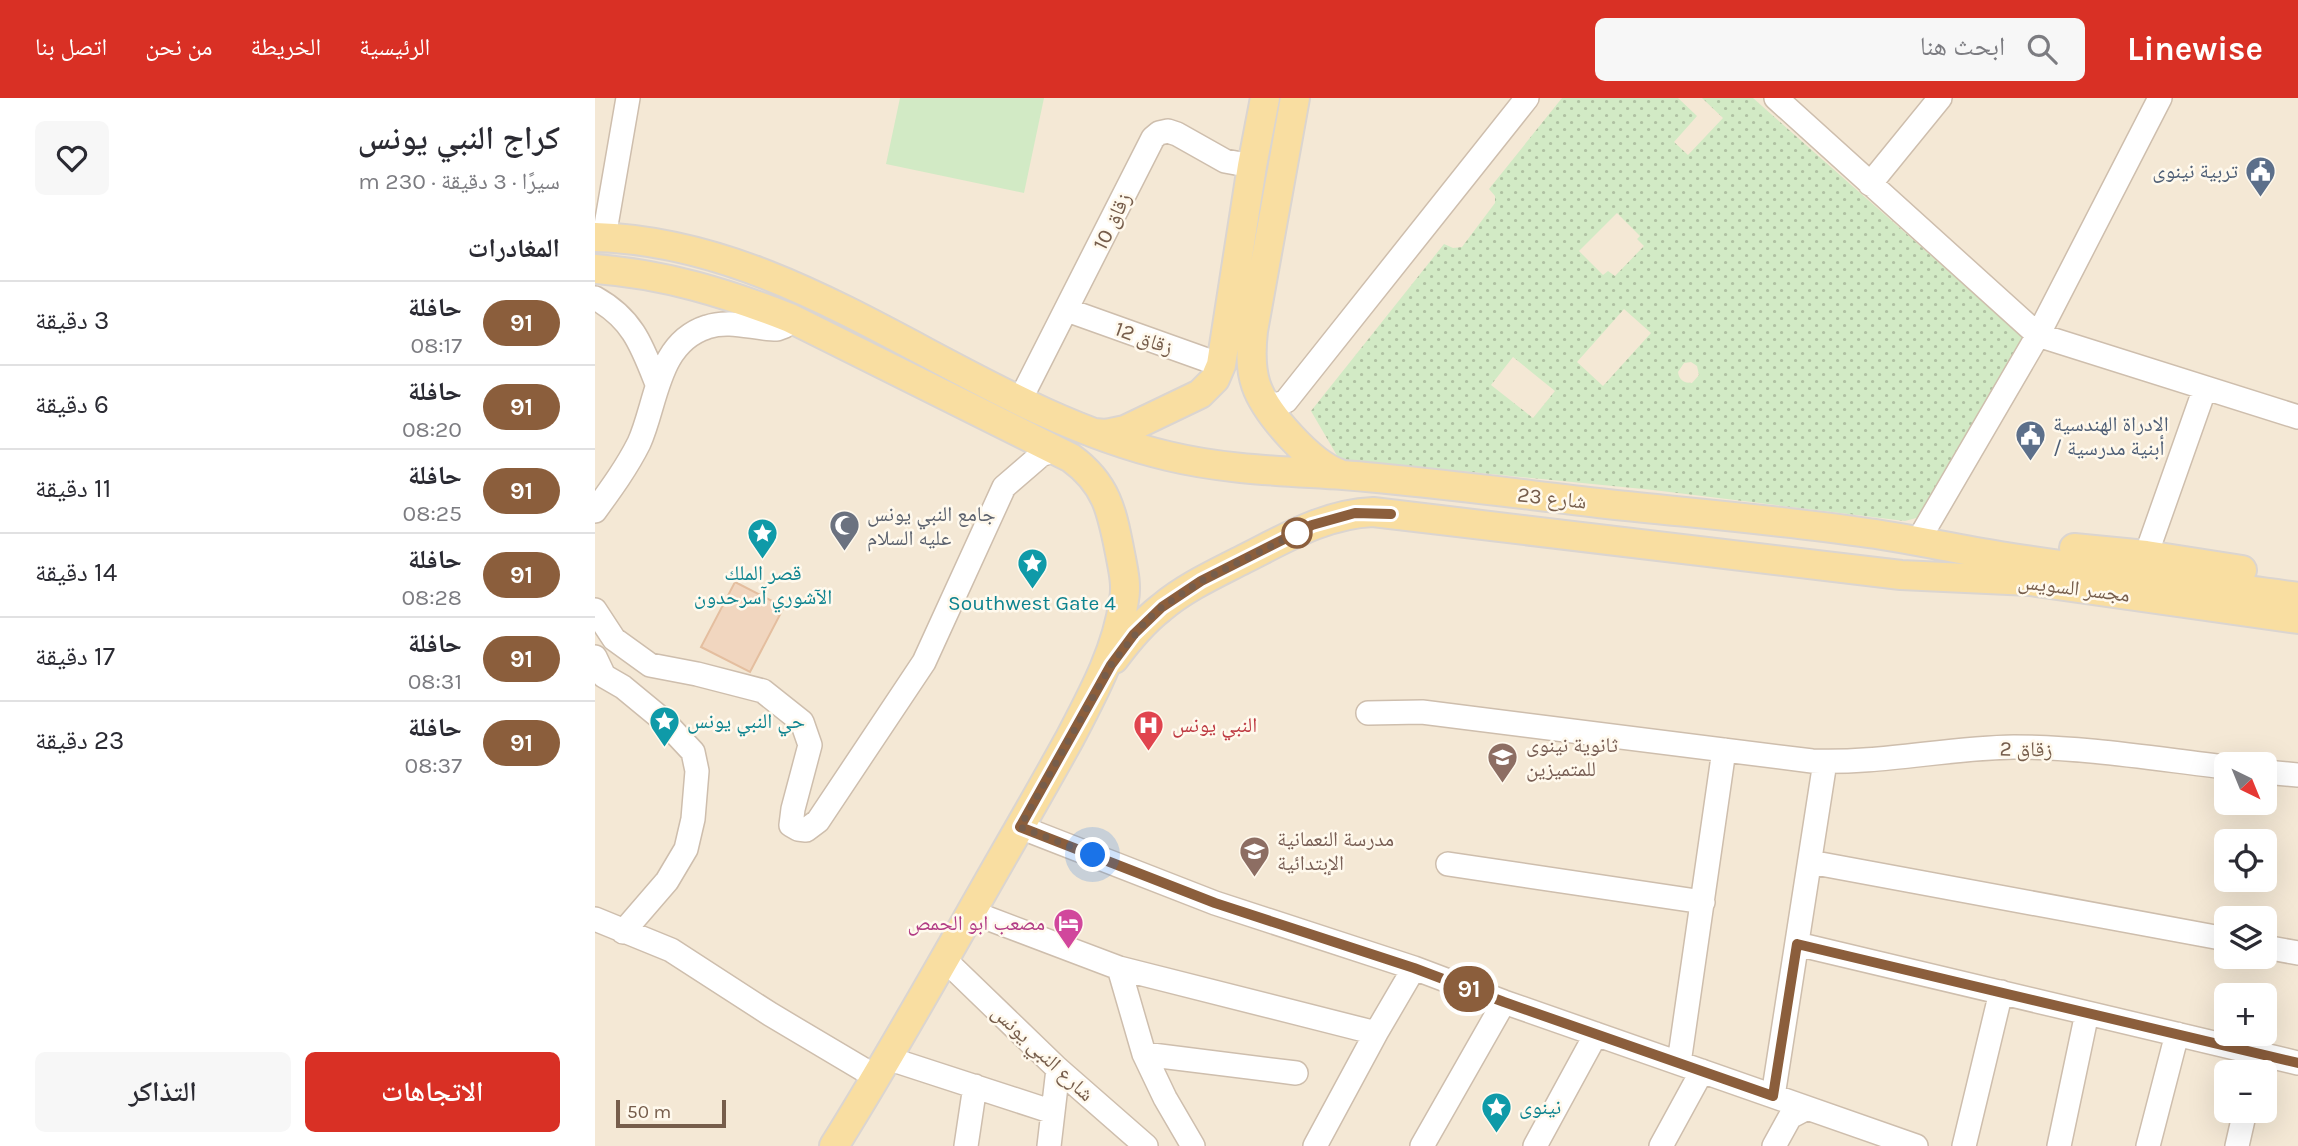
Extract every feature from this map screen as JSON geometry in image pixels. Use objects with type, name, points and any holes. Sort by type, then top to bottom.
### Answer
[{"type":"main road","points":[[1084,431],[1106,434],[1135,425],[1206,390],[1216,379],[1221,365],[1265,98]]},
{"type":"main road","points":[[1295,98],[1253,331],[1253,371],[1263,398],[1287,430],[1312,458],[1346,476]]},
{"type":"main road","name":"شارع 23","points":[[599,237],[665,245],[753,270],[800,288],[1084,431],[1145,451],[1204,465],[1346,476],[1862,532]]},
{"type":"main road","points":[[595,269],[687,282],[743,299],[790,318],[1056,449],[1091,475],[1104,493],[1115,526],[1125,599],[1107,664],[1096,689],[882,1068],[834,1146]]},
{"type":"main road","points":[[790,318],[800,288]]},
{"type":"main road","name":"شارع 23","points":[[1096,689],[1122,648],[1162,607],[1201,581],[1302,530],[1355,513],[1391,514],[1849,569]]},
{"type":"main road","points":[[1862,532],[1922,534],[2146,555],[2298,579]]},
{"type":"main road","name":"مجسر السويس","points":[[1862,532],[2030,571],[2298,619]]},
{"type":"main road","points":[[1849,569],[1932,588],[2298,634]]},
{"type":"main road","name":"مجسر السويس","points":[[1849,569],[1942,578],[2030,571],[2298,597]]},
{"type":"street","points":[[599,237],[603,186],[628,98]]},
{"type":"street","points":[[1263,398],[1275,406],[1286,401],[1527,98]]},
{"type":"street","points":[[1776,98],[2038,335],[2298,418]]},
{"type":"street","points":[[1870,184],[1940,98]]},
{"type":"street","points":[[1922,534],[2038,335],[2160,98]]},
{"type":"street","name":"زقاق 10","points":[[1020,400],[1153,138],[1159,132],[1168,131],[1225,161],[1252,166]]},
{"type":"street","points":[[595,298],[608,305],[630,326],[642,346],[657,384]]},
{"type":"street","name":"زقاق 12","points":[[1067,310],[1221,365]]},
{"type":"street","points":[[595,511],[637,445],[649,419],[657,384],[673,353],[687,337],[706,327],[726,323],[777,329],[785,326],[790,318]]},
{"type":"street","points":[[2146,555],[2205,388]]},
{"type":"street","points":[[595,610],[614,639],[650,665],[763,691],[801,722],[810,745],[791,825],[806,830],[818,821],[924,662],[1004,487],[1041,455],[1056,449]]},
{"type":"street","points":[[596,663],[604,676],[623,687],[663,720],[693,752],[697,771],[693,819],[686,849],[667,881],[623,932]]},
{"type":"street","name":"زقاق 2","points":[[1368,713],[1422,712],[1825,762],[1985,748],[2039,748],[2214,766]]},
{"type":"street","points":[[1679,1063],[1724,750]]},
{"type":"street","points":[[1773,1096],[1825,762]]},
{"type":"street","points":[[2277,773],[2298,775]]},
{"type":"street","points":[[1020,827],[1215,903],[1414,968],[1916,1146]]},
{"type":"street","points":[[1810,862],[2214,937]]},
{"type":"street","points":[[1448,864],[1703,902]]},
{"type":"street","points":[[971,912],[1119,968],[1376,1033]]},
{"type":"street","points":[[595,919],[671,950],[770,1014],[882,1068],[975,1086],[1053,1112]]},
{"type":"street","points":[[1797,944],[2177,1034],[2248,1060]]},
{"type":"street","points":[[2277,949],[2298,953]]},
{"type":"street","name":"شارع النبي يونس","points":[[943,958],[1058,1069],[1146,1146]]},
{"type":"street","points":[[1119,968],[1144,1054],[1165,1098],[1193,1146]]},
{"type":"street","points":[[1315,1146],[1414,968]]},
{"type":"street","points":[[1964,1146],[2001,992]]},
{"type":"street","points":[[1422,1146],[1504,1002]]},
{"type":"street","points":[[2059,1146],[2087,1013]]},
{"type":"street","points":[[1535,1146],[1596,1034]]},
{"type":"street","points":[[2148,1146],[2177,1034]]},
{"type":"street","points":[[1144,1054],[1296,1073]]},
{"type":"street","points":[[2277,1063],[2298,1063]]},
{"type":"street","points":[[1049,1146],[1058,1069]]},
{"type":"street","points":[[1661,1146],[1702,1071]]},
{"type":"street","points":[[966,1146],[975,1086]]},
{"type":"street","points":[[1773,1146],[1790,1117],[1807,1108]]},
{"type":"street","points":[[2237,1146],[2242,1123]]},
{"type":"shaded area","points":[[595,98],[2298,98],[2298,1146],[595,1146]]},
{"type":"green space","points":[[900,98],[1044,98],[1024,193],[886,164]]},
{"type":"green space","points":[[1562,98],[1678,98],[1697,116],[1674,142],[1688,155],[1723,118],[1702,98],[1753,98],[2023,337],[1920,517],[1905,521],[1653,490],[1339,459],[1311,411],[1444,244],[1453,248],[1462,247],[1495,203],[1495,196],[1489,189]],"holes":[[[1617,213],[1640,236],[1637,239],[1644,246],[1615,276],[1608,271],[1603,275],[1579,251]],[[1624,309],[1651,333],[1603,386],[1577,362]],[[1513,357],[1555,391],[1533,418],[1491,385]],[[1691,362],[1697,366],[1699,375],[1692,383],[1684,382],[1679,377],[1678,372],[1684,363]]]},
{"type":"building","points":[[735,582],[784,607],[750,672],[701,647]]},
{"type":"bus line","name":"91","points":[[1391,514],[1355,513],[1312,525],[1201,581],[1162,607],[1134,634],[1111,665],[1020,827],[1215,903],[1414,968],[1773,1096],[1797,944],[2298,1063]]},
{"type":"place","name":"تربية نينوى","points":[[2261,198]]},
{"type":"place","name":"الادراة الهندسية / أبنية مدرسية","points":[[2030,463]]},
{"type":"place","name":"جامع النبي يونس عليه السلام","points":[[844,553]]},
{"type":"place","name":"قصر الملك الآشوري آسرحدون","points":[[763,560]]},
{"type":"place","name":"Southwest Gate 4","points":[[1032,590]]},
{"type":"place","name":"حي النبي يونس","points":[[664,748]]},
{"type":"place","name":"النبي يونس","points":[[1149,752]]},
{"type":"place","name":"ثانوية نينوى للمتميزين","points":[[1503,784]]},
{"type":"place","name":"مدرسة النعمانية الإبتدائية","points":[[1254,878]]},
{"type":"place","name":"مصعب ابو الحمص","points":[[1068,950]]},
{"type":"place","name":"نينوى","points":[[1496,1134]]},
{"type":"route","points":[[1093,855],[1020,827],[1111,665],[1146,621],[1181,593],[1297,533]]}]
